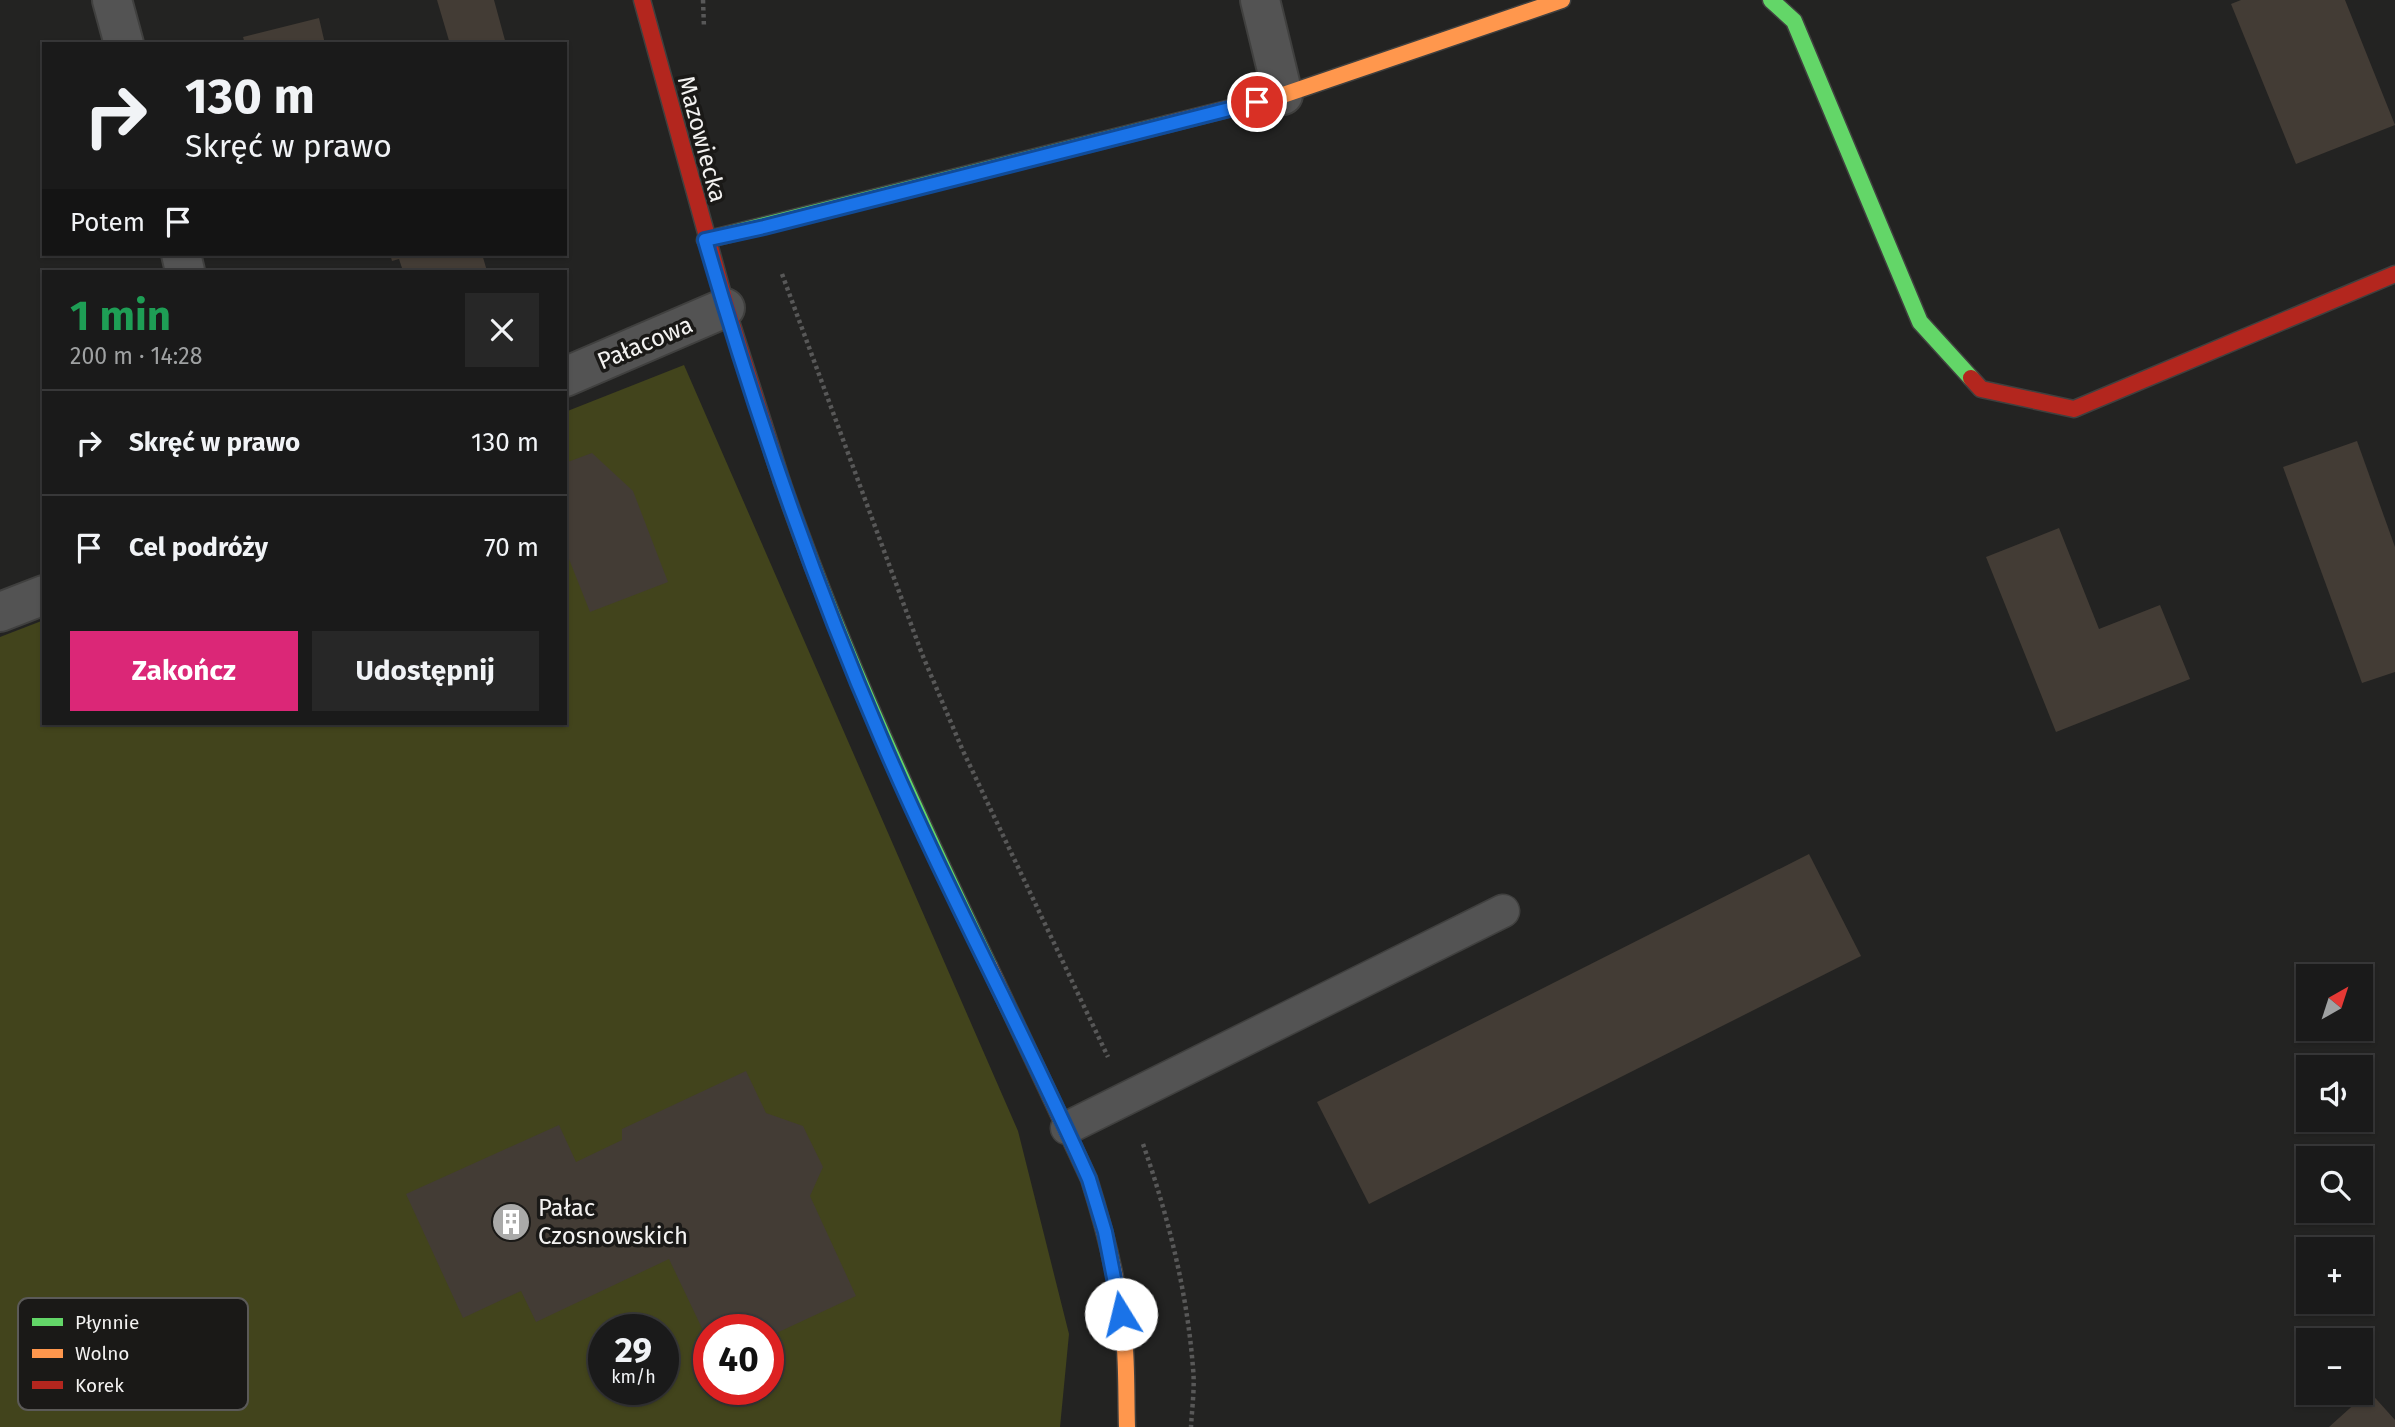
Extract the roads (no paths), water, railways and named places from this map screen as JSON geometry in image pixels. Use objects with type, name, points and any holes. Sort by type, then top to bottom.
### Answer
[{"type":"street","points":[[112,0],[123,42]]},
{"type":"street","name":"Mazowiecka","points":[[642,0],[725,308],[788,499],[830,614],[929,845],[1067,1128],[1089,1179],[1105,1232],[1118,1292],[1126,1357],[1127,1427]]},
{"type":"street","points":[[1260,0],[1283,95]]},
{"type":"street","points":[[705,240],[1283,95],[1562,0]]},
{"type":"street","points":[[1771,0],[1794,21],[1920,322],[1981,389],[2074,409],[2395,274]]},
{"type":"street","name":"Pałacowa","points":[[567,376],[725,308]]},
{"type":"street","points":[[0,612],[42,596]]},
{"type":"lane","points":[[1067,1128],[1503,911]]},
{"type":"place","name":"Pałac Czosnowskich","points":[[511,1222]]}]
